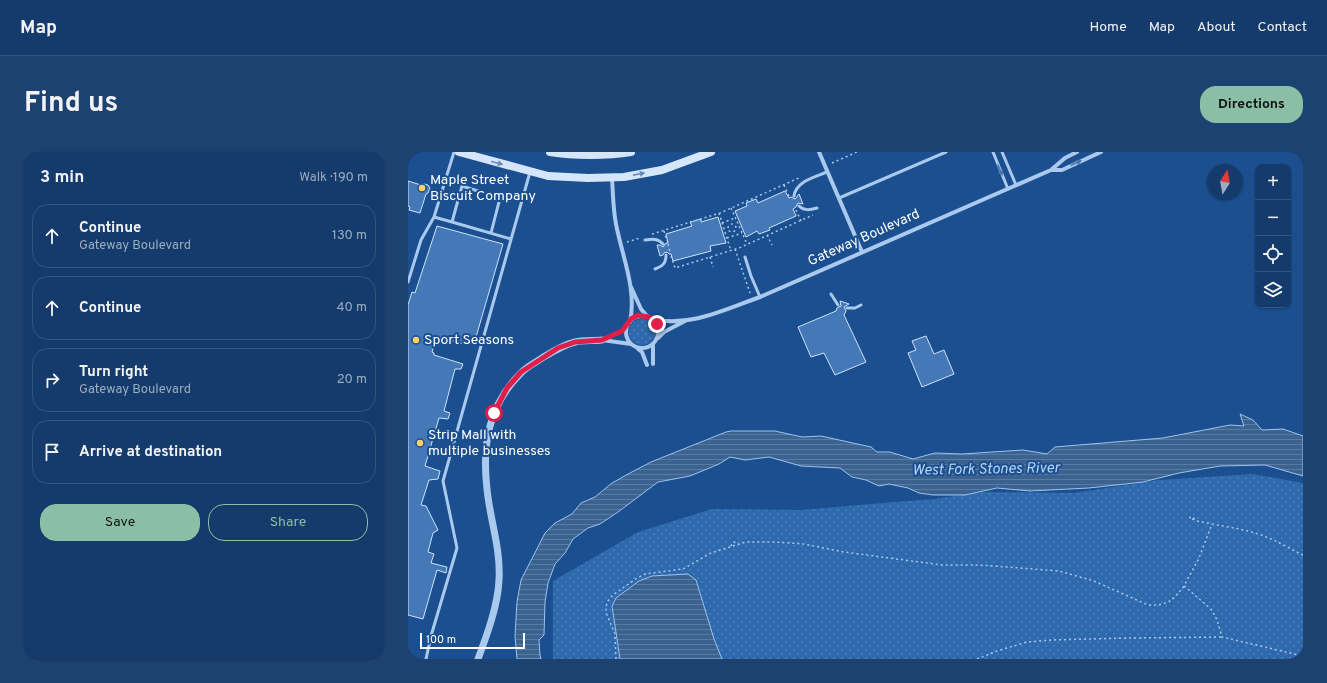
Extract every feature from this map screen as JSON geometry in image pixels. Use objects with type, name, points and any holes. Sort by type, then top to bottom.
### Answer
[{"type":"main road","points":[[459,152],[548,176],[588,178],[624,177],[662,170],[710,152]]},
{"type":"main road","points":[[550,152],[589,155],[621,154],[631,152]]},
{"type":"street","points":[[819,152],[862,252]]},
{"type":"street","name":"Gateway Boulevard","points":[[685,321],[712,314],[760,297],[1051,170],[1065,158],[1077,152]]},
{"type":"street","name":"Gateway Boulevard","points":[[1051,170],[1062,170],[1101,152]]},
{"type":"street","points":[[612,178],[615,222],[631,287],[641,309],[648,317]]},
{"type":"street","points":[[630,322],[631,287]]},
{"type":"street","points":[[602,340],[622,331],[638,315],[665,321],[685,321]]},
{"type":"street","points":[[652,319],[658,328],[657,339]]},
{"type":"street","points":[[653,364],[652,350],[657,339],[664,332],[685,321]]},
{"type":"street","points":[[626,326],[626,334],[631,344]]},
{"type":"street","points":[[478,659],[495,605],[499,580],[498,552],[487,489],[487,439],[494,413],[507,388],[521,372],[537,361],[558,348],[575,342],[602,340],[631,344],[642,352],[647,365]]},
{"type":"street","points":[[636,347],[645,348],[654,344]]},
{"type":"lane","points":[[408,282],[421,240],[434,217],[454,152]]},
{"type":"lane","points":[[839,198],[946,152]]},
{"type":"lane","points":[[993,152],[1008,189]]},
{"type":"lane","points":[[1002,152],[1016,185]]},
{"type":"lane","points":[[426,659],[431,636],[457,548],[444,481],[530,171]]},
{"type":"lane","points":[[794,196],[798,186],[828,172]]},
{"type":"lane","points":[[452,222],[462,186],[500,198],[491,233]]},
{"type":"lane","points":[[799,206],[802,209],[808,210],[817,208]]},
{"type":"lane","points":[[434,217],[511,239]]},
{"type":"lane","points":[[645,238],[653,238],[663,244]]},
{"type":"lane","points":[[655,270],[662,266],[666,260],[666,255]]},
{"type":"lane","points":[[745,257],[760,297]]},
{"type":"lane","points":[[831,294],[838,305]]},
{"type":"lane","points":[[847,308],[855,308],[861,305]]},
{"type":"path","points":[[832,163],[857,152]]},
{"type":"path","points":[[648,235],[719,213],[804,176]]},
{"type":"path","points":[[784,185],[791,199]]},
{"type":"path","points":[[794,206],[801,221]]},
{"type":"path","points":[[731,208],[747,244]]},
{"type":"path","points":[[719,213],[731,251]]},
{"type":"path","points":[[664,230],[675,268],[731,251],[813,215]]},
{"type":"path","points":[[722,223],[736,218]]},
{"type":"path","points":[[728,229],[730,224],[729,220]]},
{"type":"path","points":[[730,224],[735,226],[739,225]]},
{"type":"path","points":[[734,236],[733,232],[736,230],[735,226]]},
{"type":"path","points":[[724,230],[728,229],[730,232],[733,232]]},
{"type":"path","points":[[727,238],[742,233]]},
{"type":"path","points":[[768,235],[772,245]]},
{"type":"path","points":[[627,242],[645,238]]},
{"type":"path","points":[[735,249],[750,293]]},
{"type":"path","points":[[710,257],[713,267]]},
{"type":"path","points":[[1194,519],[1200,522],[1231,527],[1258,534],[1303,555]]},
{"type":"path","points":[[616,659],[615,634],[606,609],[607,602],[610,598],[637,578],[645,574],[683,569],[705,556],[731,546],[760,541],[791,543],[844,552],[942,565],[980,565],[1059,571],[1094,581],[1148,605],[1160,604],[1174,600],[1184,586],[1199,558],[1212,524]]},
{"type":"path","points":[[1184,586],[1211,609],[1217,620],[1222,637]]},
{"type":"path","points":[[977,659],[1027,642],[1051,640],[1222,637],[1303,656]]},
{"type":"shaded area","points":[[642,319],[651,323],[655,332],[651,341],[642,345],[633,341],[629,332],[633,323]]},
{"type":"shaded area","points":[[1253,474],[1303,483],[1303,659],[553,659],[553,581],[638,532],[712,509],[801,510],[934,499],[984,492],[1074,493],[1159,480]]},
{"type":"water","name":"West Fork Stones River","points":[[1240,414],[1253,420],[1262,430],[1283,429],[1303,436],[1303,476],[1265,465],[1220,466],[1179,473],[1143,482],[1089,488],[1030,491],[997,488],[965,495],[933,495],[919,493],[908,488],[889,484],[879,486],[866,480],[852,477],[840,468],[801,466],[769,457],[745,460],[730,457],[719,464],[690,476],[658,482],[618,512],[600,524],[588,528],[573,539],[565,553],[555,564],[548,583],[545,602],[544,635],[539,640],[541,659],[517,659],[515,636],[517,602],[521,580],[545,533],[555,523],[572,514],[581,503],[595,497],[612,483],[651,462],[726,432],[775,431],[802,437],[821,436],[871,447],[877,452],[890,452],[913,459],[935,453],[962,454],[1023,450],[1047,454],[1055,447],[1163,438],[1230,425],[1244,426]]},
{"type":"water","points":[[688,574],[696,580],[714,639],[722,659],[620,659],[612,606],[616,598],[639,581],[652,576]]},
{"type":"building","points":[[408,181],[421,185],[428,185],[430,188],[426,194],[420,213],[409,210]]},
{"type":"building","points":[[785,191],[789,198],[791,197],[795,199],[799,194],[803,204],[798,203],[793,209],[796,216],[769,228],[770,230],[759,234],[757,231],[746,237],[735,211],[747,206],[746,203],[756,199],[758,203]]},
{"type":"building","points":[[718,217],[726,243],[710,246],[711,251],[673,261],[671,254],[667,252],[660,256],[657,245],[663,247],[666,243],[668,243],[666,234],[692,226],[690,222],[701,219],[701,222]]},
{"type":"building","name":"Strip Mall with multiple businesses","points":[[437,226],[503,244],[476,337],[466,337],[464,344],[437,336],[432,352],[434,355],[463,364],[461,369],[455,369],[444,411],[450,413],[448,419],[439,418],[425,466],[440,471],[438,479],[429,480],[421,505],[426,506],[438,530],[433,533],[428,552],[434,554],[431,563],[447,567],[446,573],[437,570],[423,619],[408,615],[408,305],[412,292],[415,293]]},
{"type":"building","points":[[840,301],[849,304],[844,307],[846,311],[844,315],[866,362],[835,375],[824,353],[811,357],[798,327],[836,311],[837,308],[841,306]]},
{"type":"building","points":[[926,336],[934,354],[944,350],[954,374],[922,387],[908,353],[916,350],[912,341]]},
{"type":"place","name":"Maple Street Biscuit Company","points":[[422,188]]},
{"type":"place","name":"Sport Seasons","points":[[416,340]]},
{"type":"place","name":"Strip Mall with multiple businesses","points":[[420,443]]},
{"type":"route","points":[[494,413],[507,388],[521,372],[558,348],[575,342],[602,340],[622,331],[631,319],[638,315],[652,318],[657,324]]}]
